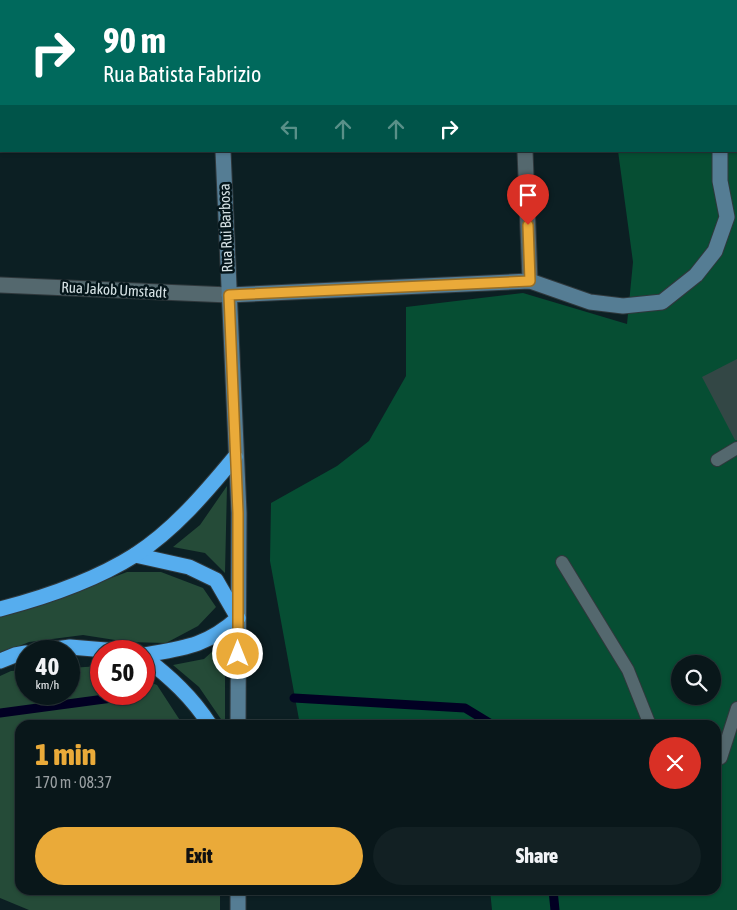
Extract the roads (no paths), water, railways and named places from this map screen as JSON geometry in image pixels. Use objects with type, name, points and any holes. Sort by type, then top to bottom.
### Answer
[{"type":"highway","points":[[0,609],[45,597],[134,556],[172,526],[205,493],[236,457]]},
{"type":"highway","points":[[134,556],[189,567],[216,580],[238,618],[219,635],[186,648],[155,654]]},
{"type":"highway","points":[[0,661],[15,655]]},
{"type":"highway","points":[[155,665],[172,678],[197,705],[207,720]]},
{"type":"street","name":"Rua Rui Barbosa","points":[[223,152],[238,513],[238,720]]},
{"type":"street","points":[[525,152],[530,281]]},
{"type":"street","points":[[229,295],[530,281],[590,302],[624,306],[662,302],[696,275],[715,251],[727,217],[720,181],[720,152]]},
{"type":"street","name":"Rua Jakob Umstadt","points":[[0,285],[229,295]]},
{"type":"street","points":[[238,895],[238,910]]},
{"type":"lane","points":[[716,460],[737,448]]},
{"type":"lane","points":[[562,562],[628,670],[648,720]]},
{"type":"lane","points":[[721,758],[737,708]]},
{"type":"waterway","points":[[294,698],[465,708],[485,720]]},
{"type":"waterway","points":[[0,713],[90,701]]},
{"type":"waterway","points":[[554,895],[555,910]]}]
